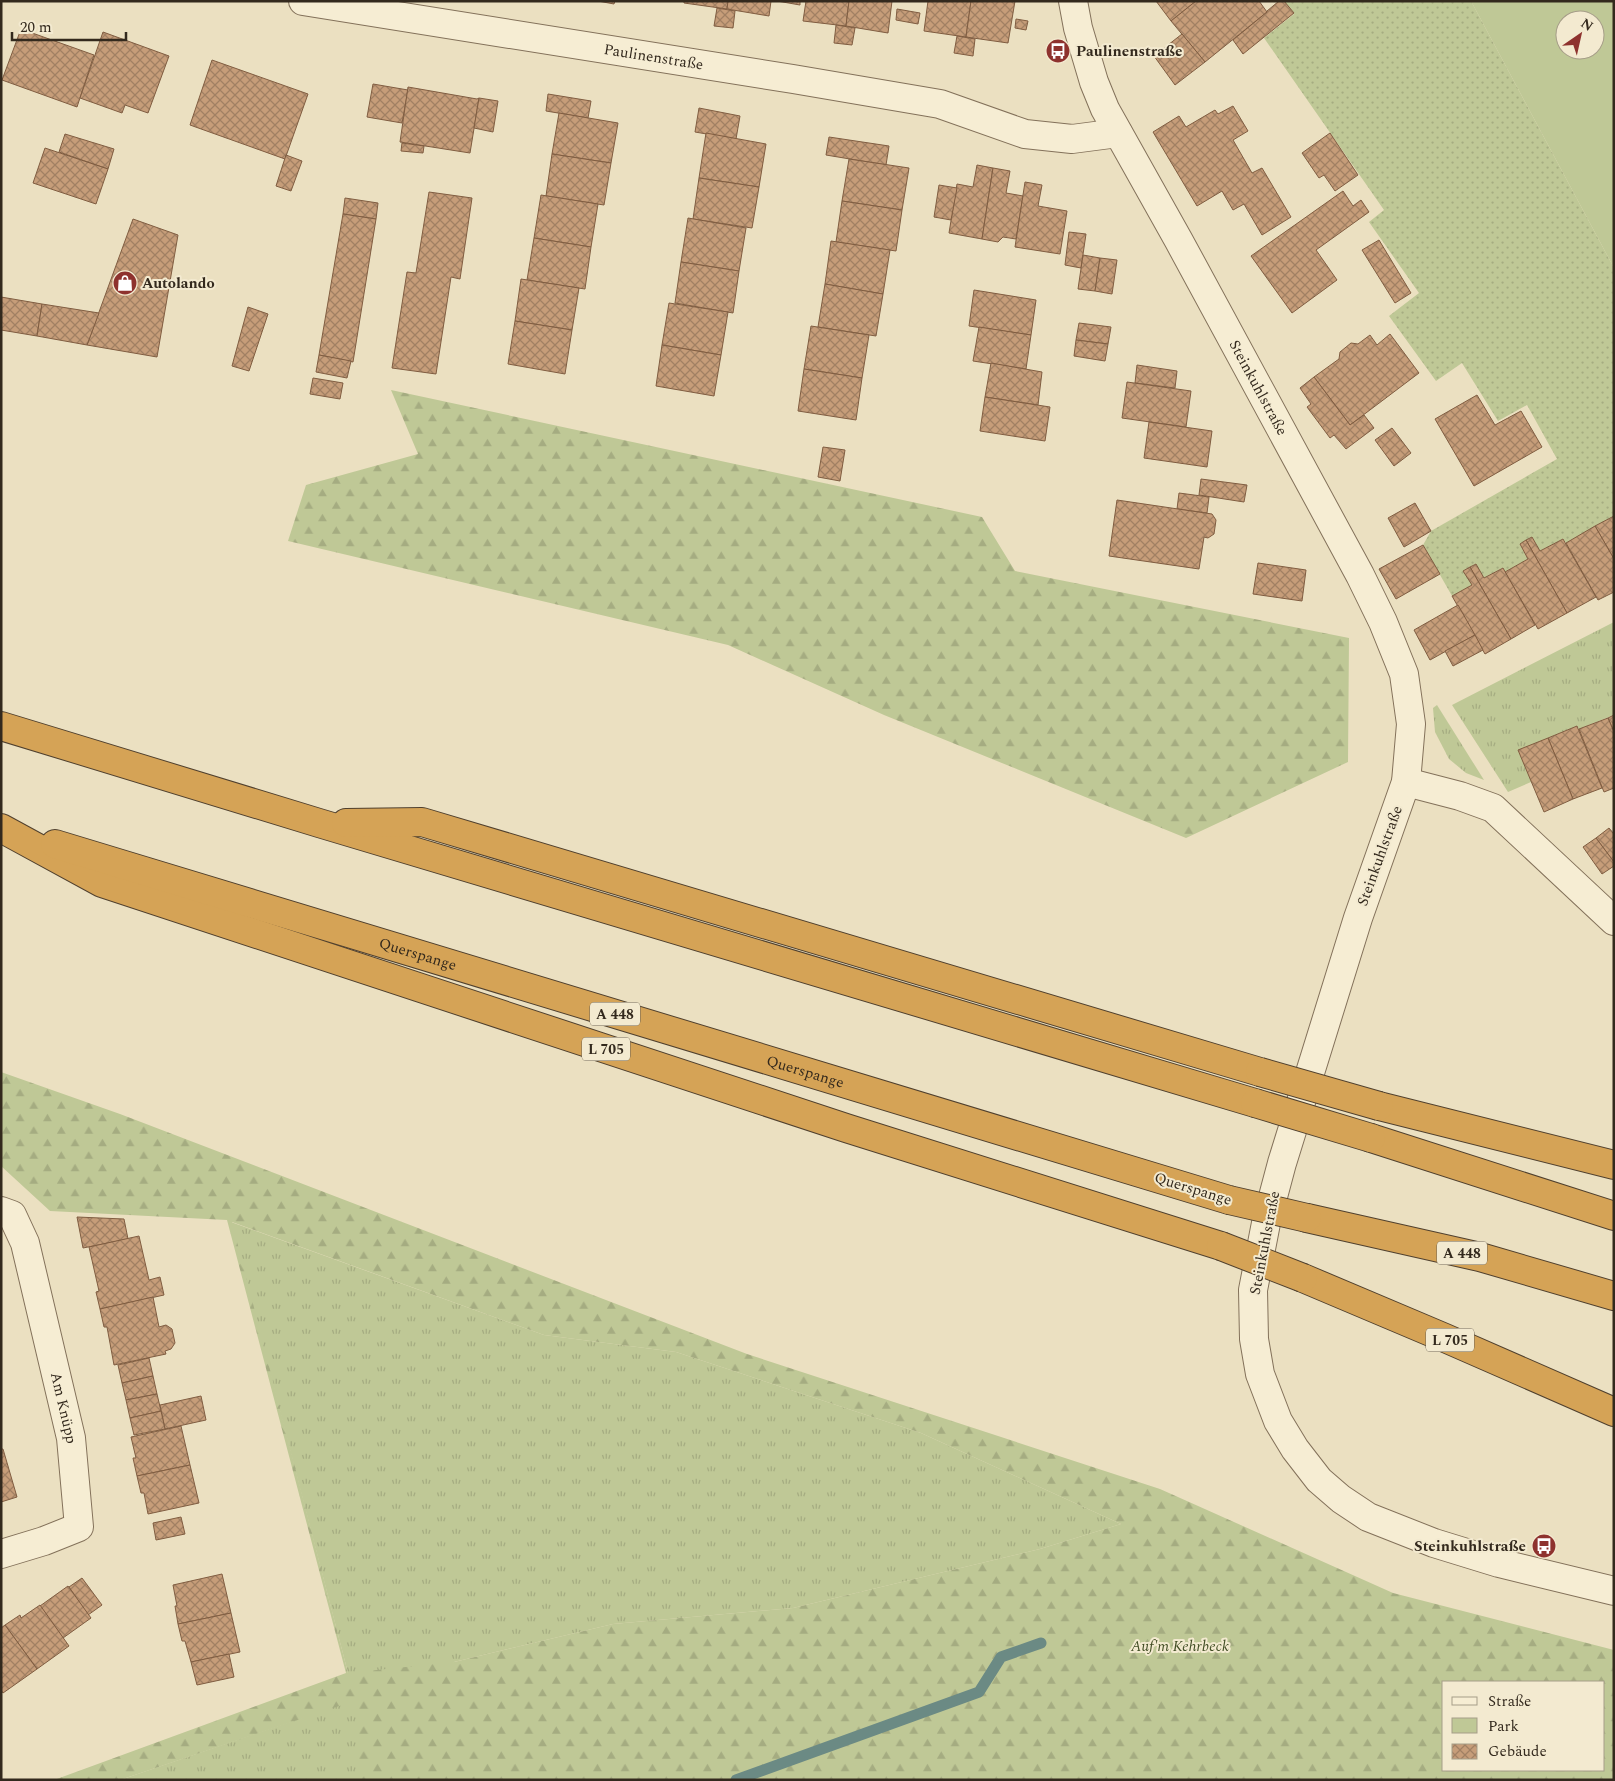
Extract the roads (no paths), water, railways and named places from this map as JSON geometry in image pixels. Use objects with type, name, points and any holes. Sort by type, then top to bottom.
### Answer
[{"type":"highway","points":[[1,726],[1371,1138],[1614,1216]]},
{"type":"highway","points":[[319,823],[422,822],[1260,1072],[1379,1106],[1614,1164]]},
{"type":"highway","name":"Querspange","points":[[1,828],[1229,1200],[1480,1257],[1614,1296]]},
{"type":"highway","name":"L 705","points":[[1,828],[102,882],[846,1128],[1220,1246],[1303,1278],[1614,1412]]},
{"type":"street","name":"Paulinenstraße","points":[[303,1],[802,80],[940,104],[1025,134],[1072,139],[1118,133]]},
{"type":"street","name":"Steinkuhlstraße","points":[[1073,1],[1078,28],[1094,82],[1118,133],[1179,241],[1341,540],[1383,622],[1404,674],[1411,724],[1406,782],[1358,918],[1282,1163],[1266,1223],[1253,1290],[1254,1339],[1260,1374],[1278,1421],[1295,1449],[1319,1480],[1368,1517],[1434,1543],[1499,1562],[1614,1591]]},
{"type":"street","points":[[1406,782],[1460,796],[1494,808],[1614,921]]},
{"type":"street","name":"Am Knüpp","points":[[1,1554],[44,1541],[79,1527],[71,1438],[25,1243],[6,1213]]},
{"type":"waterway","points":[[736,1780],[979,1692],[1001,1657],[1041,1643]]},
{"type":"place","name":"Paulinenstraße","points":[[1058,51]]},
{"type":"place","name":"Autolando","points":[[125,283]]},
{"type":"place","name":"Steinkuhlstraße","points":[[1544,1546]]},
{"type":"park label","name":"Auf'm Kehrbeck","points":[[1180,1646]]}]
